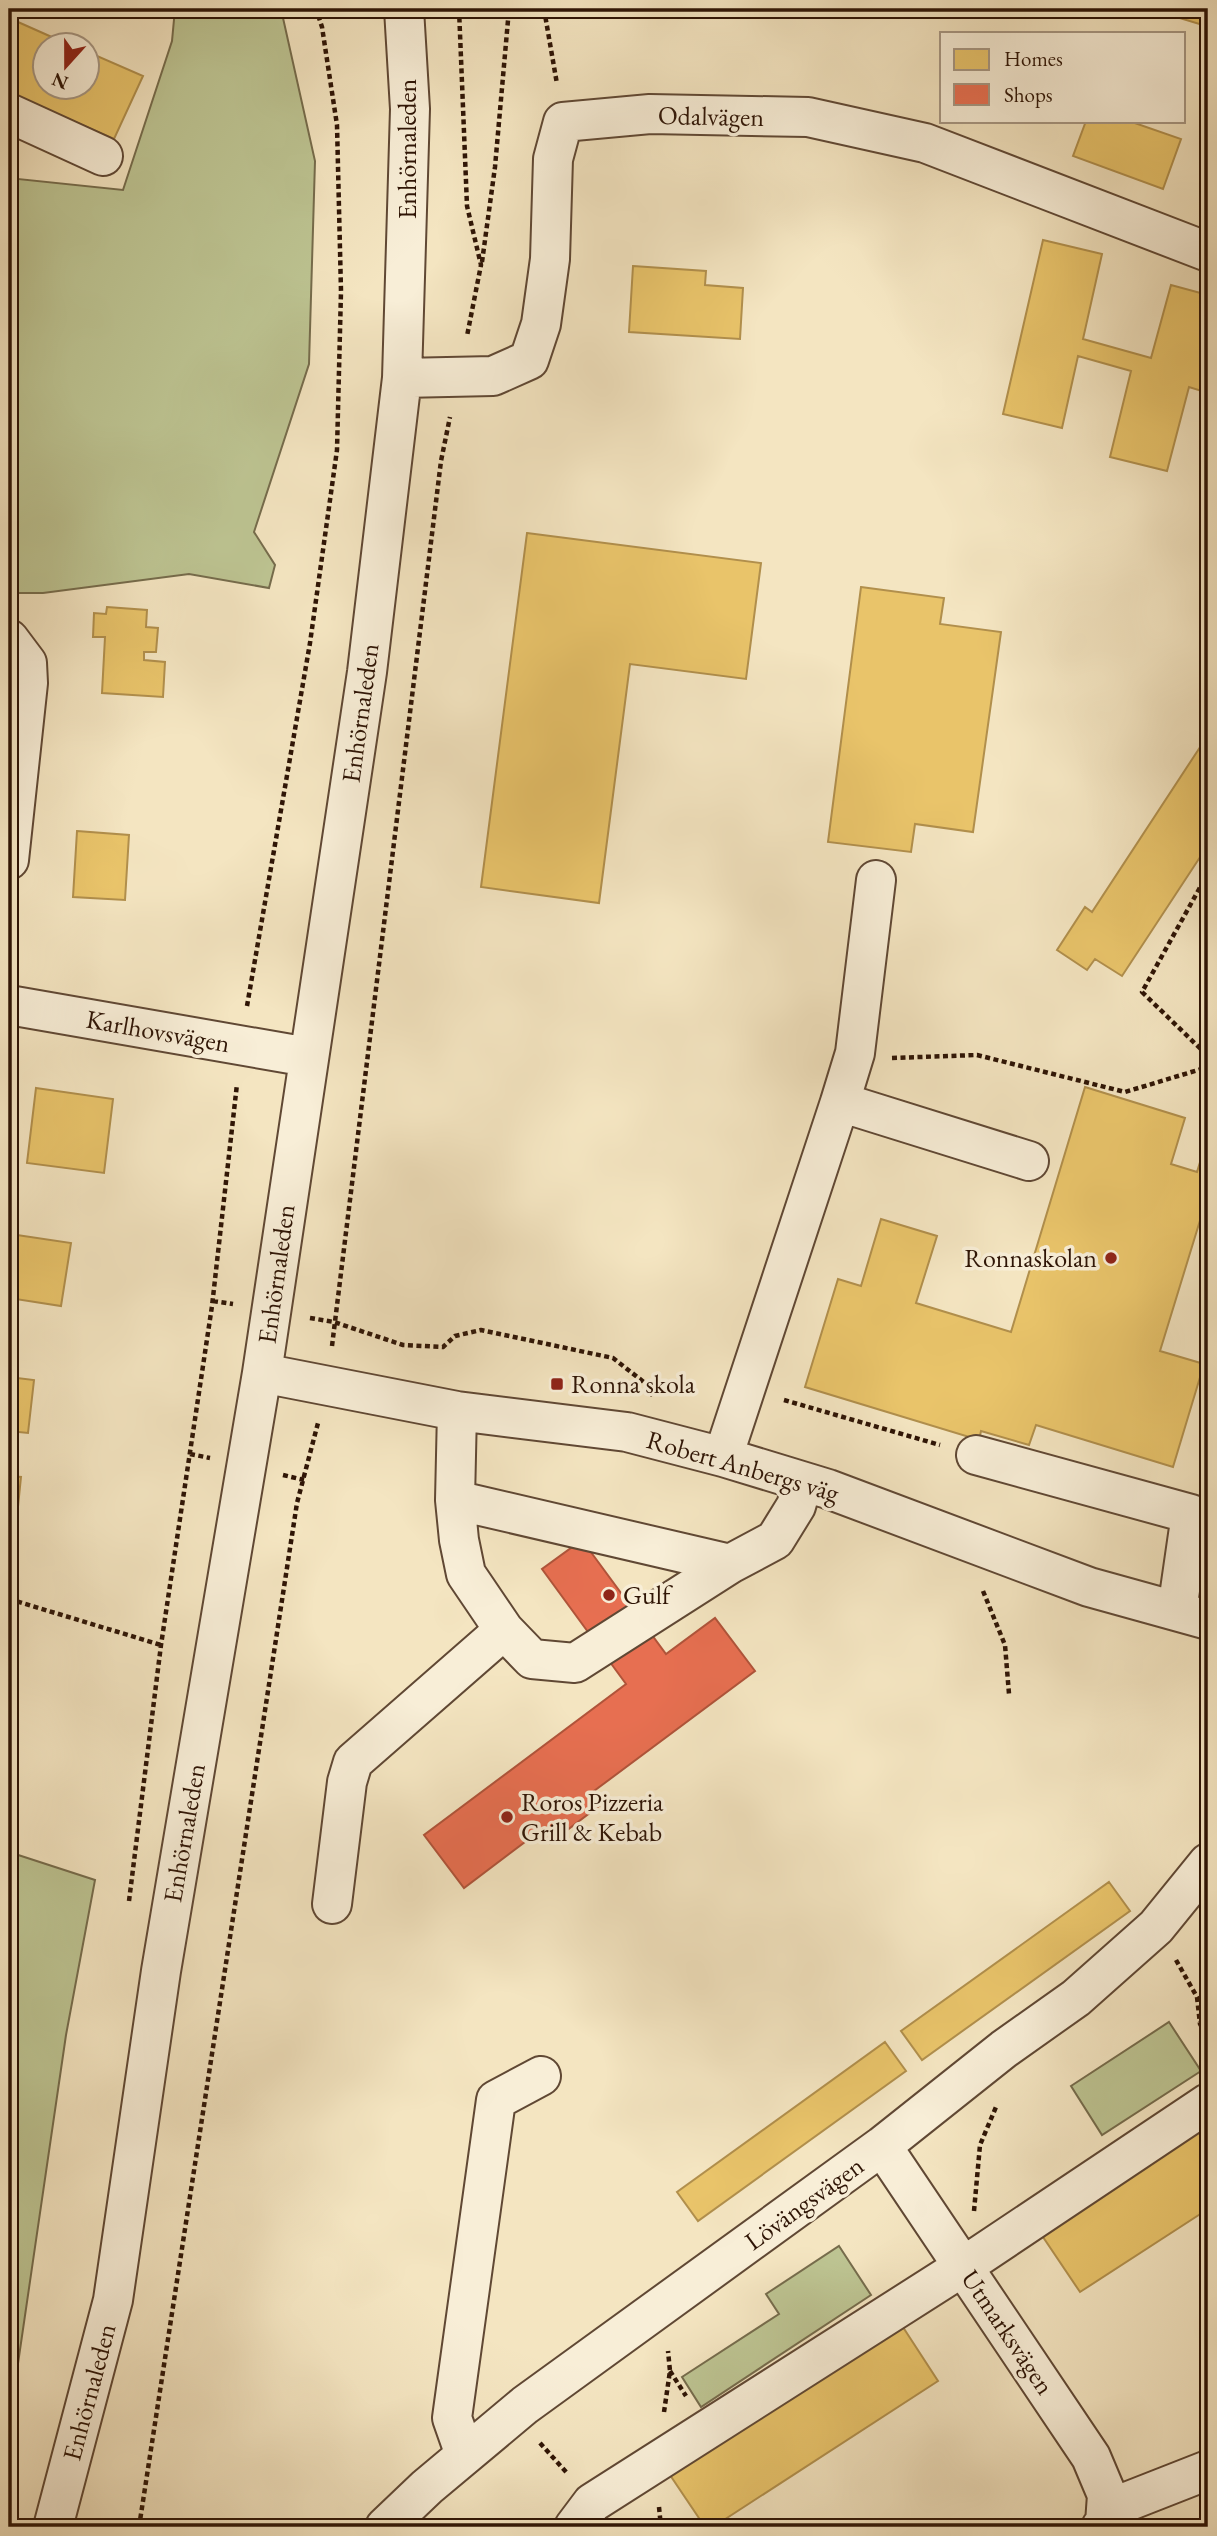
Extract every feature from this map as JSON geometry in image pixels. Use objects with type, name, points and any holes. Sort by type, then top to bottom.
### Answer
[{"type":"street","name":"Enhörnaleden","points":[[53,2527],[113,2300],[161,1971],[262,1373],[367,673],[402,378],[410,109],[404,9]]},
{"type":"street","points":[[9,113],[103,156]]},
{"type":"street","name":"Odalvägen","points":[[563,122],[650,114],[808,117],[925,143],[1208,252]]},
{"type":"street","points":[[402,378],[493,376],[529,360],[541,324],[550,259],[553,159],[563,122]]},
{"type":"street","points":[[9,639],[27,663],[9,860]]},
{"type":"street","points":[[723,1457],[853,1059],[876,880]]},
{"type":"street","name":"Karlhovsvägen","points":[[9,1005],[308,1057]]},
{"type":"street","points":[[840,1102],[1029,1161]]},
{"type":"street","name":"Robert Anbergs väg","points":[[262,1373],[457,1411],[627,1432],[723,1457],[803,1482],[1089,1587],[1192,1616]]},
{"type":"street","points":[[457,1411],[458,1540],[466,1574],[504,1630],[532,1659],[575,1663],[730,1564],[775,1540],[796,1506],[803,1482]]},
{"type":"street","points":[[976,1455],[1191,1514],[1192,1616]]},
{"type":"street","points":[[456,1500],[730,1564]]},
{"type":"street","points":[[332,1904],[347,1782],[353,1762],[504,1630]]},
{"type":"street","name":"Lövängsvägen","points":[[385,2527],[427,2487],[514,2413],[882,2146],[1004,2049],[1076,1998],[1156,1927],[1208,1863]]},
{"type":"street","points":[[465,2455],[452,2418],[496,2100],[541,2076]]},
{"type":"street","points":[[583,2515],[1208,2103]]},
{"type":"street","name":"Utmarksvägen","points":[[882,2146],[1091,2457],[1107,2495],[1103,2519]]},
{"type":"street","points":[[1103,2519],[1208,2470]]},
{"type":"path","points":[[128,1908],[161,1645],[212,1306],[240,1045],[310,643],[337,450],[341,291],[337,125],[322,27],[316,9]]},
{"type":"path","points":[[459,9],[467,206],[481,265]]},
{"type":"path","points":[[139,2527],[295,1516],[327,1387],[441,461],[481,265],[495,167],[509,9]]},
{"type":"path","points":[[544,9],[563,122]]},
{"type":"path","points":[[1208,873],[1142,992],[1208,1056]]},
{"type":"path","points":[[853,1059],[977,1055],[1125,1093],[1208,1068]]},
{"type":"path","points":[[745,1389],[976,1455]]},
{"type":"path","points":[[980,1584],[1005,1645],[1009,1694]]},
{"type":"path","points":[[9,1599],[161,1645]]},
{"type":"path","points":[[1156,1927],[1197,1997],[1200,2024],[1208,2038]]},
{"type":"path","points":[[1200,2024],[1208,2014]]},
{"type":"path","points":[[964,2266],[973,2219],[980,2145],[1010,2072],[1004,2049]]},
{"type":"path","points":[[514,2413],[583,2515]]},
{"type":"green space","points":[[175,9],[281,9],[315,161],[309,364],[254,532],[275,565],[269,588],[189,574],[43,593],[9,593],[9,178],[123,190],[172,41]]},
{"type":"green space","points":[[9,1852],[95,1880],[66,2035],[9,2425]]},
{"type":"green space","points":[[1169,2022],[1201,2071],[1102,2135],[1071,2086]]},
{"type":"green space","points":[[839,2246],[871,2295],[701,2407],[682,2377],[779,2314],[766,2294]]},
{"type":"building: Homes","points":[[1150,9],[1208,9],[1208,17],[1206,26]]},
{"type":"building: Homes","points":[[9,18],[40,32],[32,32],[32,102],[102,102],[102,58],[143,76],[114,139],[9,93]]},
{"type":"building: Homes","points":[[1086,122],[1132,122],[1181,139],[1163,189],[1073,156]]},
{"type":"building: Homes","points":[[1043,240],[1102,254],[1083,339],[1151,358],[1171,285],[1208,295],[1208,393],[1189,387],[1167,471],[1110,457],[1131,371],[1078,356],[1062,428],[1003,414]]},
{"type":"building: Homes","points":[[633,266],[706,271],[705,285],[743,288],[740,339],[629,332]]},
{"type":"building: Homes","points":[[527,533],[761,563],[746,679],[630,664],[599,903],[481,887]]},
{"type":"building: Homes","points":[[861,587],[944,598],[940,624],[1001,632],[973,832],[915,824],[911,852],[828,842]]},
{"type":"building: Homes","points":[[107,607],[147,610],[146,627],[158,628],[156,652],[144,652],[144,660],[165,662],[163,697],[102,693],[105,637],[93,637],[94,613],[106,614]]},
{"type":"building: Homes","points":[[1208,735],[1208,845],[1122,976],[1095,959],[1087,970],[1057,950],[1085,907],[1092,912]]},
{"type":"building: Homes","points":[[77,831],[129,835],[125,900],[73,897]]},
{"type":"building: Homes","name":"Ronnaskolan","points":[[1085,1087],[1185,1118],[1171,1164],[1197,1172],[1208,1136],[1208,1216],[1202,1214],[1160,1351],[1204,1364],[1173,1467],[1036,1425],[1029,1445],[981,1431],[979,1440],[805,1387],[838,1279],[861,1286],[881,1219],[937,1236],[916,1303],[1011,1332]]},
{"type":"building: Homes","points":[[36,1088],[113,1099],[104,1173],[27,1163]]},
{"type":"building: Homes","points":[[17,1235],[71,1243],[61,1306],[9,1298]]},
{"type":"building: Homes","points":[[9,1377],[34,1380],[28,1433],[9,1431]]},
{"type":"building: Homes","points":[[9,1476],[21,1477],[15,1536],[9,1535]]},
{"type":"building: Homes","points":[[1109,1882],[1130,1911],[922,2060],[901,2031]]},
{"type":"building: Homes","points":[[885,2042],[906,2071],[698,2221],[677,2192]]},
{"type":"building: Homes","points":[[1208,2124],[1208,2209],[1080,2292],[1041,2234]]},
{"type":"building: Homes","points":[[899,2321],[938,2381],[713,2527],[705,2527],[668,2472]]},
{"type":"building: Shops","points":[[582,1540],[666,1654],[715,1618],[755,1671],[594,1791],[603,1803],[550,1843],[541,1830],[464,1888],[424,1835],[626,1684],[542,1569]]},
{"type":"place","name":"Ronnaskolan","points":[[1111,1258]]},
{"type":"place","name":"Ronna skola","points":[[557,1384]]},
{"type":"place","name":"Gulf","points":[[609,1595]]},
{"type":"place","name":"Roros Pizzeria Grill & Kebab","points":[[507,1817]]}]
